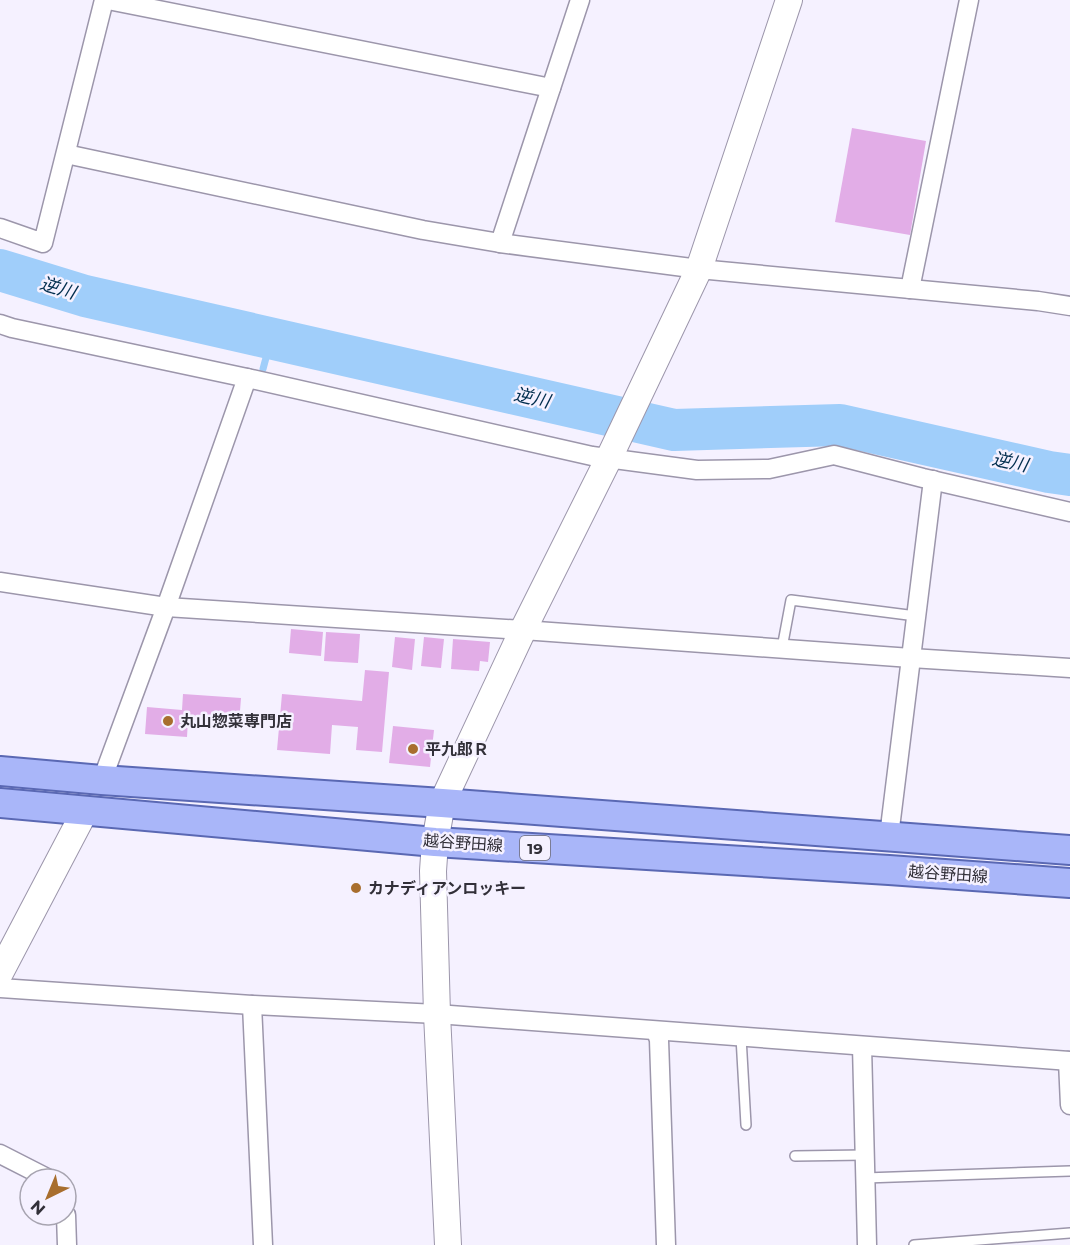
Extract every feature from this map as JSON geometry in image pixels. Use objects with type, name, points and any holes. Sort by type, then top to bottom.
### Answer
[{"type":"main road","name":"越谷野田線","points":[[0,771],[1070,850]]},
{"type":"main road","name":"越谷野田線","points":[[0,803],[435,842],[1070,883]]},
{"type":"street","points":[[0,228],[43,243],[106,0],[551,88]]},
{"type":"street","points":[[501,243],[580,0]]},
{"type":"street","points":[[448,1245],[433,872],[435,842],[442,803],[523,630],[613,450],[699,269],[789,0]]},
{"type":"street","points":[[910,289],[969,0]]},
{"type":"street","points":[[66,154],[423,230],[501,243],[699,269],[1070,306]]},
{"type":"street","points":[[0,324],[592,456],[613,450],[697,470],[769,470],[834,455],[1070,512]]},
{"type":"street","points":[[102,780],[247,378]]},
{"type":"street","points":[[889,836],[933,480]]},
{"type":"street","points":[[0,582],[166,607],[1070,668]]},
{"type":"street","points":[[0,973],[85,811]]},
{"type":"street","points":[[0,988],[252,1005],[438,1014],[1069,1061],[1070,1105]]},
{"type":"street","points":[[252,1005],[263,1245]]},
{"type":"street","points":[[657,1031],[666,1245]]},
{"type":"street","points":[[862,1046],[867,1245]]},
{"type":"street","points":[[0,1154],[25,1167]]},
{"type":"street","points":[[67,1227],[68,1245]]},
{"type":"lane","points":[[782,648],[791,600],[916,616]]},
{"type":"lane","points":[[741,1037],[746,1125]]},
{"type":"lane","points":[[795,1156],[865,1155]]},
{"type":"lane","points":[[865,1178],[1070,1171]]},
{"type":"lane","points":[[915,1245],[1070,1233]]},
{"type":"building","points":[[852,128],[926,141],[910,235],[835,222]]},
{"type":"building","points":[[291,629],[323,632],[321,656],[289,653]]},
{"type":"building","points":[[326,632],[360,634],[358,663],[324,661]]},
{"type":"building","points":[[395,637],[415,639],[412,670],[392,667]]},
{"type":"building","points":[[424,637],[444,639],[441,668],[421,666]]},
{"type":"building","points":[[453,639],[490,642],[488,662],[480,661],[479,671],[451,669]]},
{"type":"building","points":[[365,670],[389,672],[382,752],[356,750],[358,727],[332,725],[330,754],[277,750],[282,694],[362,701]]},
{"type":"building","points":[[183,694],[241,698],[239,724],[188,720],[187,737],[145,734],[147,707],[182,710]]},
{"type":"building","points":[[393,726],[434,730],[430,767],[389,763]]},
{"type":"waterway","name":"逆川","points":[[0,270],[85,296],[674,430],[840,425],[1070,475]]},
{"type":"waterway","points":[[263,369],[271,339]]},
{"type":"place","name":"丸山惣菜専門店","points":[[168,721]]},
{"type":"place","name":"平九郎Ｒ","points":[[413,749]]},
{"type":"place","name":"カナディアンロッキー","points":[[356,888]]}]
